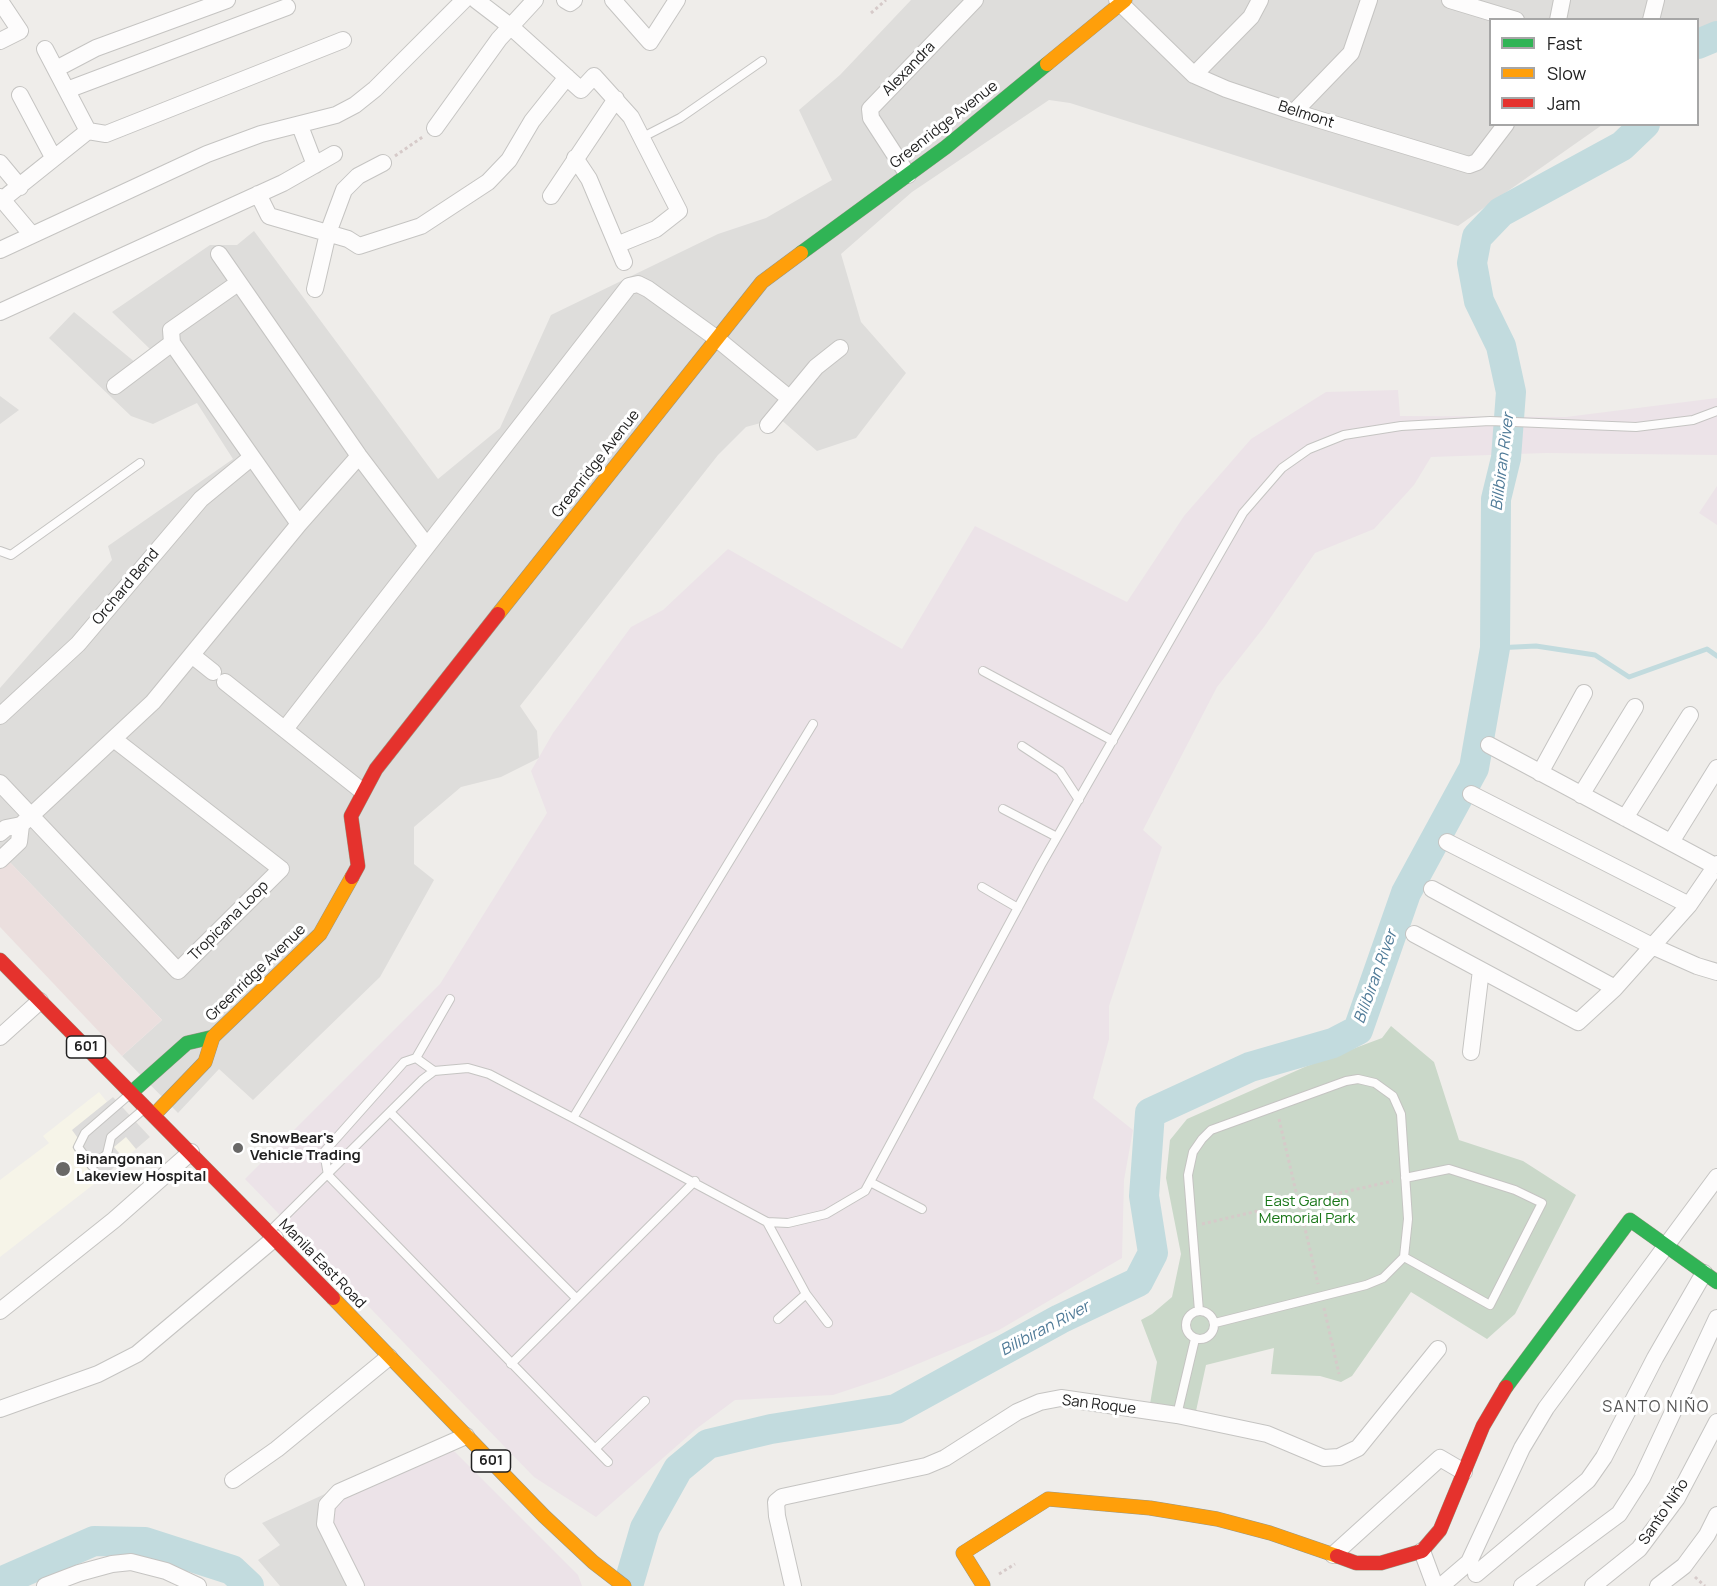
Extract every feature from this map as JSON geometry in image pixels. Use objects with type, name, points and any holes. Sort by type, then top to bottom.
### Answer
[{"type":"street","points":[[56,69],[96,48],[227,0]]},
{"type":"street","points":[[435,128],[510,26],[535,0]]},
{"type":"street","points":[[565,0],[570,3],[574,0]]},
{"type":"street","points":[[613,0],[650,42],[677,0]]},
{"type":"street","name":"Alexandra","points":[[908,175],[871,118],[870,109],[975,0]]},
{"type":"street","points":[[1194,75],[1251,17],[1260,0]]},
{"type":"street","points":[[1294,112],[1351,53],[1369,0]]},
{"type":"street","points":[[1558,18],[1562,0]]},
{"type":"street","points":[[1652,18],[1656,0]]},
{"type":"street","points":[[0,1],[20,31],[0,41]]},
{"type":"street","points":[[0,250],[207,154],[261,134],[300,126],[336,115],[355,105],[375,89],[465,1],[510,26],[581,90],[594,76],[631,117],[679,211],[656,229],[619,244]]},
{"type":"street","name":"Greenridge Avenue","points":[[150,1111],[205,1062],[213,1037],[320,934],[348,888],[358,866],[351,816],[362,791],[376,769],[762,282],[975,124],[1121,1]]},
{"type":"street","name":"Belmont","points":[[1121,1],[1194,75],[1226,89],[1294,112],[1469,165],[1477,162],[1504,126]]},
{"type":"street","points":[[1456,1],[1510,18]]},
{"type":"street","points":[[67,90],[287,7]]},
{"type":"street","points":[[32,235],[2,198],[20,187],[53,157],[88,131],[106,134],[343,40]]},
{"type":"street","points":[[45,49],[88,131]]},
{"type":"street","points":[[258,195],[269,216],[348,239],[359,246],[421,226],[488,182],[509,160],[532,121],[567,77]]},
{"type":"street","points":[[20,95],[53,157]]},
{"type":"street","points":[[551,196],[616,99]]},
{"type":"street","points":[[300,126],[315,165]]},
{"type":"street","points":[[0,312],[258,195],[334,154]]},
{"type":"street","points":[[575,158],[589,179],[619,244],[624,262]]},
{"type":"street","points":[[0,163],[20,187]]},
{"type":"street","points":[[315,289],[328,233],[344,190],[358,176],[383,163]]},
{"type":"street","points":[[219,254],[359,456],[427,546]]},
{"type":"street","points":[[238,283],[171,330],[172,343],[299,524]]},
{"type":"street","points":[[285,729],[629,286],[638,284],[648,289],[716,338],[789,398]]},
{"type":"street","points":[[115,386],[172,343]]},
{"type":"street","points":[[768,426],[816,367],[840,348]]},
{"type":"street","points":[[0,833],[26,820],[115,740],[153,702],[299,524],[359,456]]},
{"type":"street","name":"Orchard Bend","points":[[0,716],[78,644],[201,499],[252,458]]},
{"type":"street","points":[[193,656],[362,791]]},
{"type":"street","points":[[1540,773],[1584,693]]},
{"type":"street","points":[[1581,795],[1635,707]]},
{"type":"street","points":[[1625,818],[1690,715]]},
{"type":"street","name":"Tropicana Loop","points":[[26,820],[178,971],[281,868],[115,740]]},
{"type":"street","points":[[1414,934],[1578,1022],[1615,988],[1689,905],[1716,865],[1489,745]]},
{"type":"street","points":[[1671,842],[1717,768]]},
{"type":"street","points":[[0,783],[26,820]]},
{"type":"street","points":[[1471,794],[1689,905]]},
{"type":"street","points":[[0,860],[19,842],[26,820]]},
{"type":"street","points":[[1448,842],[1652,946],[1717,972]]},
{"type":"street","points":[[1432,889],[1615,988]]},
{"type":"street","name":"Manila East Road","points":[[0,960],[191,1152],[466,1436],[593,1562],[624,1586]]},
{"type":"street","points":[[1472,1052],[1481,970]]},
{"type":"street","points":[[0,1037],[40,1001]]},
{"type":"street","name":"Greenridge Avenue","points":[[132,1092],[187,1043],[213,1037]]},
{"type":"street","points":[[0,1311],[114,1220],[191,1152]]},
{"type":"street","points":[[1476,1574],[1522,1448],[1546,1408],[1717,1177]]},
{"type":"street","points":[[982,1586],[963,1553],[1048,1499],[1150,1508],[1217,1520],[1270,1533],[1356,1563],[1381,1563],[1422,1551],[1440,1530],[1484,1426],[1511,1379],[1630,1220],[1711,1277],[1655,1358],[1604,1457],[1588,1480],[1476,1574],[1441,1586]]},
{"type":"street","points":[[0,1409],[98,1374],[137,1354],[272,1235]]},
{"type":"street","points":[[1522,1586],[1619,1514],[1641,1478],[1717,1318]]},
{"type":"street","name":"San Roque","points":[[793,1586],[777,1516],[776,1502],[782,1497],[926,1466],[945,1458],[1017,1412],[1040,1402],[1061,1398],[1177,1415],[1267,1434],[1323,1458],[1339,1457],[1358,1448],[1438,1349]]},
{"type":"street","points":[[233,1480],[277,1449],[389,1357]]},
{"type":"street","name":"Santo Niño","points":[[1593,1586],[1639,1549],[1677,1498],[1717,1422]]},
{"type":"street","points":[[356,1586],[325,1524],[327,1505],[339,1492],[466,1436]]},
{"type":"street","points":[[1333,1555],[1440,1458],[1464,1472]]},
{"type":"street","points":[[1658,1586],[1684,1566],[1707,1535],[1717,1515]]},
{"type":"street","points":[[1422,1551],[1435,1586]]},
{"type":"street","points":[[45,1586],[79,1573],[112,1564],[131,1562],[166,1571],[198,1586]]},
{"type":"lane","points":[[641,138],[680,118],[762,61]]},
{"type":"lane","points":[[272,1235],[328,1175],[434,1071],[468,1068],[489,1074],[694,1181],[767,1222],[788,1223],[826,1214],[865,1191],[1078,800],[1244,513],[1282,468],[1309,449],[1344,435],[1401,426],[1490,421],[1636,428],[1693,420],[1717,411]]},
{"type":"lane","points":[[0,551],[11,555],[141,463]]},
{"type":"lane","points":[[983,671],[1113,741]]},
{"type":"lane","points":[[573,1118],[813,724]]},
{"type":"lane","points":[[1022,746],[1060,771],[1078,800]]},
{"type":"lane","points":[[1003,809],[1057,837]]},
{"type":"lane","points":[[982,887],[1018,908]]},
{"type":"lane","points":[[450,999],[416,1058],[404,1062],[324,1152],[328,1175],[608,1462]]},
{"type":"lane","points":[[416,1058],[434,1071]]},
{"type":"lane","points":[[1198,1311],[1188,1175],[1193,1152],[1211,1130],[1346,1081],[1358,1079],[1375,1083],[1393,1096],[1401,1114],[1408,1219],[1404,1257],[1383,1278],[1366,1285],[1215,1323]]},
{"type":"lane","points":[[132,1092],[85,1133],[78,1147],[93,1166],[108,1154],[111,1137],[150,1111]]},
{"type":"lane","points":[[391,1113],[575,1297]]},
{"type":"lane","points":[[1404,1257],[1490,1305],[1542,1203],[1515,1190],[1449,1169],[1405,1178]]},
{"type":"lane","points":[[512,1364],[575,1297],[694,1181]]},
{"type":"lane","points":[[870,1182],[922,1209]]},
{"type":"lane","points":[[767,1222],[806,1294],[828,1323]]},
{"type":"lane","points":[[778,1320],[806,1294]]},
{"type":"lane","points":[[1198,1311],[1212,1316],[1215,1323],[1213,1333],[1205,1339],[1195,1339],[1190,1335],[1186,1324],[1193,1313],[1198,1311]]},
{"type":"lane","points":[[1177,1415],[1195,1339]]},
{"type":"lane","points":[[596,1448],[645,1401]]},
{"type":"path","points":[[871,13],[886,0]]},
{"type":"path","points":[[383,163],[435,128]]},
{"type":"path","points":[[1275,1106],[1297,1196],[1304,1201]]},
{"type":"path","points":[[1192,1226],[1292,1203],[1300,1207],[1304,1201],[1405,1178]]},
{"type":"path","points":[[1292,1203],[1293,1198],[1297,1196]]},
{"type":"shaded area","points":[[911,0],[1717,0],[1717,23],[1699,32],[1699,18],[1489,18],[1489,126],[1601,126],[1458,226],[1070,103],[1049,100],[912,192],[841,254],[861,322],[906,373],[856,438],[817,451],[779,418],[746,427],[718,455],[520,706],[537,731],[539,758],[501,777],[461,787],[414,827],[414,864],[434,880],[380,977],[253,1100],[219,1069],[178,1113],[122,1056],[162,1020],[0,852],[0,688],[112,560],[108,546],[233,459],[197,403],[153,424],[131,416],[49,338],[74,312],[136,363],[151,350],[112,312],[210,245],[237,245],[254,231],[438,479],[500,428],[551,315],[718,234],[766,218],[832,180],[799,110],[840,75]]},
{"type":"shaded area","points":[[1398,390],[1400,416],[1566,417],[1717,398],[1717,455],[1546,453],[1431,457],[1414,485],[1374,529],[1315,553],[1264,627],[1217,687],[1143,830],[1162,847],[1109,1006],[1109,1039],[1093,1098],[1133,1130],[1124,1180],[1122,1258],[999,1330],[884,1378],[833,1395],[735,1400],[696,1429],[596,1517],[534,1477],[245,1179],[440,984],[547,813],[531,771],[553,733],[631,627],[663,610],[728,549],[902,649],[975,526],[1127,602],[1184,516],[1251,439],[1326,392]]},
{"type":"shaded area","points":[[0,396],[19,410],[0,424]]},
{"type":"shaded area","points":[[1717,486],[1717,525],[1699,513]]},
{"type":"shaded area","points":[[0,852],[162,1020],[122,1056],[0,927]]},
{"type":"shaded area","name":"Binangonan Lakeview Hospital","points":[[99,1092],[107,1102],[113,1097],[150,1137],[98,1181],[0,1257],[0,1180],[49,1143],[43,1136]]},
{"type":"shaded area","points":[[113,1097],[150,1137],[136,1149],[126,1137],[114,1147],[124,1159],[98,1181],[72,1147],[80,1141],[72,1130]]},
{"type":"shaded area","points":[[452,1449],[578,1575],[582,1586],[365,1586],[331,1525],[331,1508],[344,1495]]},
{"type":"shaded area","points":[[340,1487],[331,1525],[365,1586],[280,1586],[258,1560],[280,1545],[262,1523]]},
{"type":"green space","name":"East Garden Memorial Park","points":[[1391,1026],[1434,1062],[1459,1140],[1523,1161],[1576,1195],[1515,1314],[1487,1339],[1411,1292],[1352,1376],[1341,1382],[1320,1376],[1271,1374],[1274,1348],[1206,1365],[1196,1411],[1150,1404],[1157,1362],[1141,1320],[1172,1297],[1181,1254],[1166,1178],[1170,1140],[1187,1119],[1307,1066],[1382,1038]]},
{"type":"waterway","name":"Bilibiran River","points":[[1699,44],[1717,36]]},
{"type":"waterway","name":"Bilibiran River","points":[[628,1586],[645,1528],[678,1469],[708,1444],[771,1429],[896,1409],[1060,1319],[1138,1282],[1153,1253],[1144,1196],[1150,1113],[1250,1067],[1333,1043],[1358,1030],[1406,893],[1474,768],[1495,648],[1496,499],[1506,458],[1511,392],[1501,346],[1479,301],[1472,263],[1477,237],[1501,212],[1622,146],[1643,126]]},
{"type":"waterway","points":[[1495,648],[1536,646],[1595,655],[1629,677],[1707,649],[1717,656]]},
{"type":"waterway","name":"Bilibiran River","points":[[0,1582],[94,1541],[145,1542],[232,1570],[249,1586]]},
{"type":"traffic: fast","points":[[801,253],[946,147],[1047,64]]},
{"type":"traffic: fast","points":[[132,1092],[187,1043],[213,1037]]},
{"type":"traffic: fast","points":[[1506,1387],[1630,1220],[1717,1282]]},
{"type":"traffic: slow","points":[[1047,64],[1125,0]]},
{"type":"traffic: slow","points":[[498,614],[762,282],[801,253]]},
{"type":"traffic: slow","points":[[154,1115],[205,1062],[213,1037],[320,934],[352,877]]},
{"type":"traffic: slow","points":[[333,1298],[544,1516],[593,1562],[624,1586]]},
{"type":"traffic: slow","points":[[983,1585],[963,1553],[1048,1499],[1150,1508],[1217,1519],[1270,1533],[1337,1556]]},
{"type":"traffic: jam","points":[[352,877],[358,866],[351,816],[376,769],[498,614]]},
{"type":"traffic: jam","points":[[0,960],[333,1298]]},
{"type":"traffic: jam","points":[[1337,1556],[1356,1563],[1381,1563],[1422,1551],[1440,1530],[1483,1426],[1506,1387]]},
{"type":"place","name":"SnowBear's Vehicle Trading","points":[[238,1148]]},
{"type":"place","name":"Binangonan Lakeview Hospital","points":[[63,1169]]},
{"type":"district","name":"SANTO NIÑO","points":[[1656,1408]]}]
